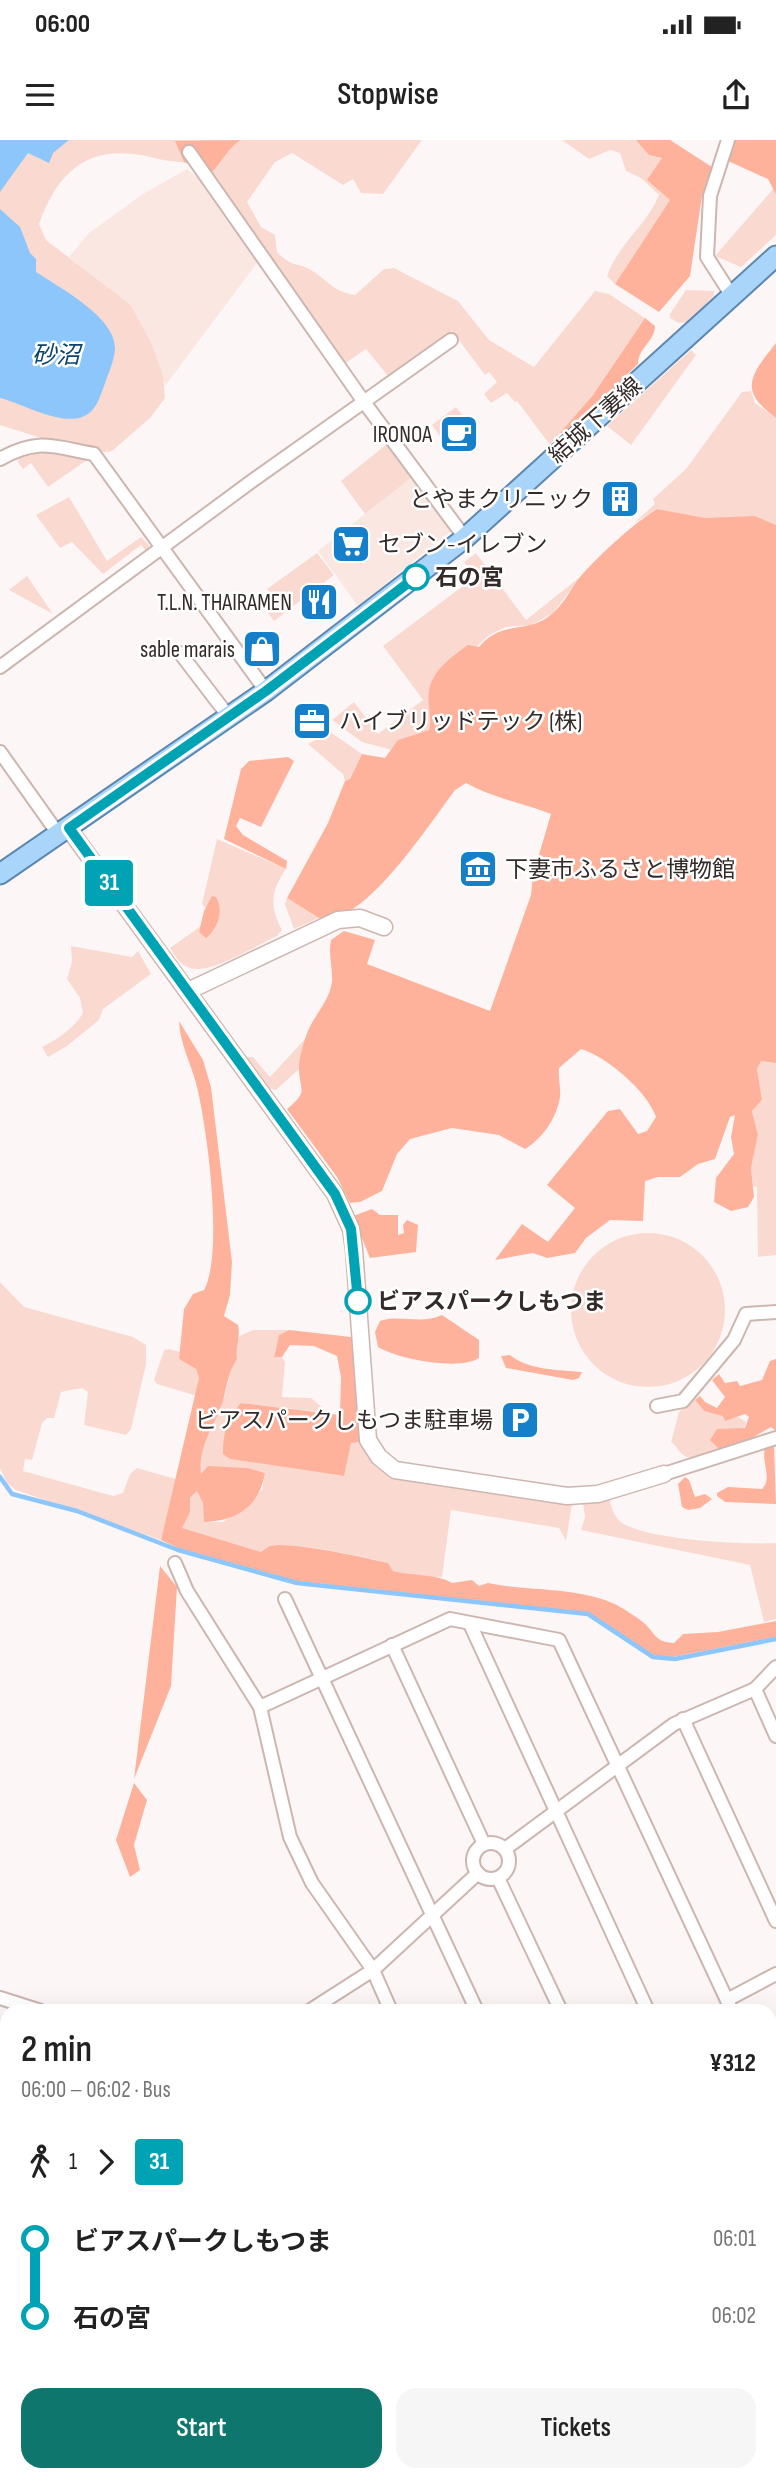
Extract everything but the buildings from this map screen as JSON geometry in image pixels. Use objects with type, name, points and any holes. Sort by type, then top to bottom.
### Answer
[{"type":"main road","name":"結城下妻線","points":[[0,874],[266,691],[466,538],[776,256]]},
{"type":"street","points":[[728,140],[710,196],[707,257],[732,296]]},
{"type":"street","points":[[189,152],[364,402],[466,538]]},
{"type":"street","points":[[0,667],[161,547],[452,340]]},
{"type":"street","points":[[0,459],[23,446],[36,443],[94,454],[266,691]]},
{"type":"street","points":[[180,653],[229,717]]},
{"type":"street","points":[[0,752],[188,991],[322,1174],[343,1211],[354,1249],[368,1440],[379,1457],[395,1469],[567,1496],[598,1494],[776,1438]]},
{"type":"street","points":[[188,991],[338,920],[360,918],[384,927]]},
{"type":"street","points":[[657,1406],[683,1401],[734,1340],[746,1314],[776,1312]]},
{"type":"street","points":[[175,1563],[187,1591],[260,1707],[290,1837],[312,1883],[373,1970],[388,2004]]},
{"type":"street","points":[[285,1599],[474,2004]]},
{"type":"street","points":[[260,1707],[450,1619],[559,1640],[729,2004]]},
{"type":"street","points":[[470,1624],[645,2004]]},
{"type":"street","points":[[392,1646],[484,1844]]},
{"type":"street","points":[[505,1849],[683,1719],[755,1689],[776,1667]]},
{"type":"street","points":[[755,1689],[776,1736]]},
{"type":"street","points":[[683,1719],[776,1921]]},
{"type":"street","points":[[495,1843],[505,1849],[509,1865],[498,1878],[487,1879],[478,1873],[474,1857],[484,1844],[495,1843]]},
{"type":"street","points":[[320,2004],[373,1970],[434,1917],[478,1873]]},
{"type":"street","points":[[498,1878],[558,2004]]},
{"type":"street","points":[[731,2004],[776,1974]]},
{"type":"street","points":[[0,1998],[19,2004]]},
{"type":"shaded area","points":[[0,140],[220,140],[203,156],[187,162],[126,153],[92,158],[66,176],[47,205],[39,224],[46,240],[130,304],[151,342],[163,376],[165,398],[150,418],[112,451],[74,447],[0,425]]},
{"type":"shaded area","points":[[241,140],[422,140],[383,194],[361,193],[353,179],[343,185],[292,153],[275,162],[247,202],[261,227],[275,235],[277,252],[291,263],[311,270],[341,291],[355,295],[384,269],[394,268],[458,301],[489,340],[534,367],[595,291],[609,294],[645,318],[593,395],[550,445],[517,401],[507,393],[491,403],[484,394],[497,382],[489,372],[485,375],[452,331],[388,376],[366,349],[344,364],[211,173]]},
{"type":"shaded area","points":[[241,140],[211,173],[184,162],[175,141]]},
{"type":"shaded area","points":[[562,140],[636,140],[663,158],[648,180],[670,200],[615,284],[607,276],[612,265],[659,195],[641,178],[626,171],[620,153],[610,150],[589,159]]},
{"type":"shaded area","points":[[636,140],[670,140],[712,167],[702,196],[690,276],[659,312],[615,284],[670,200],[647,180],[662,158],[649,155]]},
{"type":"shaded area","points":[[733,140],[776,140],[776,194],[768,179],[726,160]]},
{"type":"shaded area","points":[[776,140],[776,235],[741,267],[715,256],[773,189],[768,179],[726,160]]},
{"type":"shaded area","points":[[187,169],[197,177],[257,263],[165,386],[151,342],[130,304],[69,257],[89,233],[143,194]]},
{"type":"shaded area","points":[[686,290],[714,291],[714,296],[689,322],[679,323],[670,318],[670,314]]},
{"type":"shaded area","points":[[645,318],[655,326],[638,364],[567,433],[560,433],[593,395]]},
{"type":"shaded area","points":[[776,343],[776,418],[756,399],[752,382]]},
{"type":"shaded area","points":[[691,350],[696,355],[631,445],[607,426]]},
{"type":"shaded area","points":[[751,391],[755,403],[776,418],[776,525],[755,516],[705,519],[657,509],[634,523],[655,504],[653,499],[686,469],[742,392]]},
{"type":"shaded area","points":[[456,407],[467,421],[442,439],[432,425]]},
{"type":"shaded area","points":[[387,444],[412,477],[365,514],[341,481]]},
{"type":"shaded area","points":[[33,446],[90,458],[48,487],[31,463],[23,469],[18,462],[21,449]]},
{"type":"shaded area","points":[[412,477],[451,531],[358,606],[318,551]]},
{"type":"shaded area","points":[[69,497],[107,561],[141,537],[149,545],[147,552],[141,545],[103,574],[72,542],[60,548],[36,515]]},
{"type":"shaded area","points":[[657,509],[705,518],[755,516],[776,525],[776,1063],[761,1061],[757,1069],[762,1100],[752,1111],[758,1135],[751,1168],[754,1197],[748,1207],[731,1211],[714,1202],[716,1178],[734,1154],[731,1137],[735,1115],[730,1117],[715,1159],[698,1164],[680,1177],[658,1177],[645,1181],[643,1221],[610,1220],[586,1238],[575,1253],[547,1258],[533,1253],[495,1260],[522,1224],[548,1242],[575,1208],[547,1185],[608,1111],[620,1109],[638,1134],[647,1131],[656,1117],[652,1107],[635,1086],[614,1067],[581,1049],[559,1068],[560,1097],[556,1113],[543,1134],[525,1149],[499,1135],[452,1128],[410,1139],[397,1154],[382,1191],[360,1202],[350,1203],[337,1177],[287,1109],[301,1094],[299,1068],[302,1047],[330,990],[331,940],[344,931],[375,940],[367,964],[490,1011],[531,895],[533,875],[551,814],[466,783],[455,790],[390,875],[361,903],[346,913],[319,918],[287,898],[328,823],[345,781],[350,779],[362,754],[385,758],[398,740],[429,730],[429,691],[434,676],[444,664],[468,645],[479,647],[498,633],[545,619],[558,608],[597,559],[627,531]]},
{"type":"shaded area","points":[[317,553],[334,575],[274,621],[258,600],[269,592],[267,589]]},
{"type":"shaded area","points":[[476,553],[526,620],[580,577],[553,613],[531,625],[506,627],[489,635],[429,691],[432,718],[429,730],[398,740],[392,750],[362,742],[332,720],[354,702],[378,734],[423,700],[383,646],[475,577],[464,562]]},
{"type":"shaded area","points":[[27,576],[53,614],[9,590]]},
{"type":"shaded area","points":[[330,732],[362,754],[350,779],[345,781],[343,774],[308,744]]},
{"type":"shaded area","points":[[288,757],[294,761],[261,827],[240,818],[236,826],[243,835],[287,861],[286,869],[224,839],[241,769],[249,761]]},
{"type":"shaded area","points":[[217,839],[286,869],[277,884],[274,898],[275,913],[282,930],[277,936],[221,963],[199,969],[190,968],[176,957],[170,948],[201,926],[199,932],[213,896],[206,908],[202,904]]},
{"type":"shaded area","points":[[212,896],[216,897],[220,913],[217,924],[206,938],[199,932],[204,911]]},
{"type":"shaded area","points":[[287,898],[319,918],[294,929],[285,904]]},
{"type":"shaded area","points":[[71,946],[132,957],[138,951],[151,974],[103,1009],[99,1020],[67,1046],[48,1057],[42,1047],[65,1033],[83,1013],[80,998],[67,979],[72,962]]},
{"type":"shaded area","points":[[179,1021],[203,1060],[211,1087],[232,1262],[230,1295],[224,1316],[238,1325],[239,1330],[237,1359],[202,1454],[201,1474],[208,1466],[248,1468],[265,1473],[252,1503],[245,1510],[227,1519],[204,1522],[203,1503],[197,1491],[190,1498],[190,1512],[182,1528],[261,1552],[270,1546],[280,1545],[310,1548],[388,1563],[393,1571],[439,1578],[452,1583],[472,1580],[479,1586],[488,1583],[586,1595],[617,1605],[644,1623],[659,1639],[668,1642],[674,1643],[683,1634],[718,1632],[776,1621],[776,1637],[673,1657],[653,1656],[588,1613],[297,1581],[178,1548],[161,1540],[199,1378],[196,1369],[179,1359],[184,1309],[193,1294],[204,1290],[213,1248],[212,1189],[205,1128]]},
{"type":"shaded area","points":[[305,1039],[299,1069],[276,1090],[268,1088],[246,1057],[253,1057],[270,1077]]},
{"type":"shaded area","points":[[760,1061],[776,1063],[776,1255],[758,1257],[757,1187],[753,1186],[751,1168],[758,1135],[752,1111],[762,1100],[757,1069]]},
{"type":"shaded area","points":[[372,1209],[380,1215],[398,1215],[398,1235],[404,1233],[403,1225],[407,1220],[418,1225],[416,1252],[370,1258],[353,1216]]},
{"type":"shaded area","points":[[648,1233],[678,1239],[703,1255],[719,1280],[725,1310],[719,1340],[703,1365],[678,1381],[648,1387],[618,1381],[593,1365],[577,1340],[571,1310],[577,1280],[593,1255],[618,1239]]},
{"type":"shaded area","points":[[0,1282],[24,1307],[133,1337],[146,1345],[146,1364],[131,1429],[126,1435],[84,1425],[88,1392],[82,1388],[61,1392],[54,1418],[47,1418],[42,1423],[32,1460],[25,1459],[23,1471],[113,1496],[123,1493],[130,1474],[137,1468],[176,1479],[161,1540],[16,1490],[7,1483],[0,1468]]},
{"type":"shaded area","points":[[442,1315],[479,1340],[479,1358],[458,1363],[428,1362],[399,1356],[378,1347],[375,1332],[380,1321],[426,1319]]},
{"type":"shaded area","points":[[253,1330],[289,1330],[279,1335],[274,1356],[282,1357],[285,1362],[282,1397],[311,1398],[329,1413],[241,1403],[230,1459],[343,1476],[351,1442],[359,1442],[376,1467],[390,1476],[572,1504],[566,1541],[559,1528],[451,1510],[442,1577],[423,1578],[393,1571],[388,1563],[363,1557],[280,1545],[270,1546],[261,1552],[181,1528],[190,1512],[190,1498],[197,1491],[203,1503],[205,1522],[223,1522],[262,1490],[265,1473],[248,1468],[208,1467],[201,1475],[204,1447],[224,1399],[235,1360],[237,1340]]},
{"type":"shaded area","points":[[289,1330],[351,1337],[356,1350],[359,1442],[351,1443],[344,1476],[230,1459],[223,1454],[227,1426],[241,1403],[340,1415],[341,1377],[337,1356],[314,1346],[290,1345],[282,1357],[274,1357],[279,1335]]},
{"type":"shaded area","points":[[164,1350],[180,1352],[179,1359],[196,1369],[199,1378],[197,1396],[157,1384],[154,1380]]},
{"type":"shaded area","points":[[510,1355],[526,1364],[582,1372],[579,1378],[573,1380],[506,1368],[501,1356]]},
{"type":"shaded area","points":[[776,1359],[776,1431],[771,1427],[745,1442],[720,1450],[710,1440],[717,1429],[745,1428],[749,1417],[745,1414],[725,1421],[723,1416],[704,1411],[695,1400],[700,1396],[717,1408],[725,1397],[712,1380],[719,1374],[725,1383],[737,1381],[740,1386],[762,1380],[770,1361]]},
{"type":"shaded area","points":[[694,1399],[704,1411],[738,1417],[746,1422],[738,1437],[723,1450],[695,1458],[684,1456],[671,1442],[679,1412]]},
{"type":"shaded area","points":[[774,1446],[776,1504],[725,1502],[717,1496],[717,1493],[728,1487],[762,1489],[767,1480],[765,1449]]},
{"type":"shaded area","points":[[685,1477],[689,1480],[695,1497],[705,1494],[712,1499],[700,1508],[688,1510],[682,1507],[678,1484]]},
{"type":"shaded area","points":[[610,1499],[617,1518],[622,1523],[653,1534],[720,1542],[776,1543],[776,1619],[764,1622],[750,1565],[581,1530],[585,1517],[583,1503]]},
{"type":"shaded area","points":[[160,1566],[177,1587],[171,1686],[134,1779]]},
{"type":"shaded area","points":[[134,1783],[147,1800],[134,1845],[140,1870],[130,1877],[116,1840]]},
{"type":"water","points":[[0,140],[69,140],[53,153],[49,163],[28,153],[0,192]]},
{"type":"water","name":"砂沼","points":[[0,209],[20,227],[30,253],[36,259],[36,272],[97,315],[113,337],[115,349],[111,368],[98,401],[93,410],[79,418],[59,418],[0,398]]},
{"type":"waterway","points":[[0,1477],[12,1494],[77,1511],[178,1550],[297,1583],[588,1614],[653,1657],[675,1659],[776,1639]]},
{"type":"bus line","name":"31","points":[[358,1301],[351,1229],[335,1194],[69,828],[326,648],[416,577]]},
{"type":"place","name":"IRONOA","points":[[459,434]]},
{"type":"place","name":"とやまクリニック","points":[[620,499]]},
{"type":"place","name":"セブン-イレブン","points":[[351,544]]},
{"type":"place","name":"石の宮","points":[[416,577]]},
{"type":"place","name":"T.L.N. THAIRAMEN","points":[[319,602]]},
{"type":"place","name":"sable marais","points":[[262,649]]},
{"type":"place","name":"ハイブリッドテック (株)","points":[[312,721]]},
{"type":"place","name":"下妻市ふるさと博物館","points":[[478,869]]},
{"type":"place","name":"ビアスパークしもつま","points":[[358,1301]]},
{"type":"place","name":"ビアスパークしもつま駐車場","points":[[520,1420]]}]
